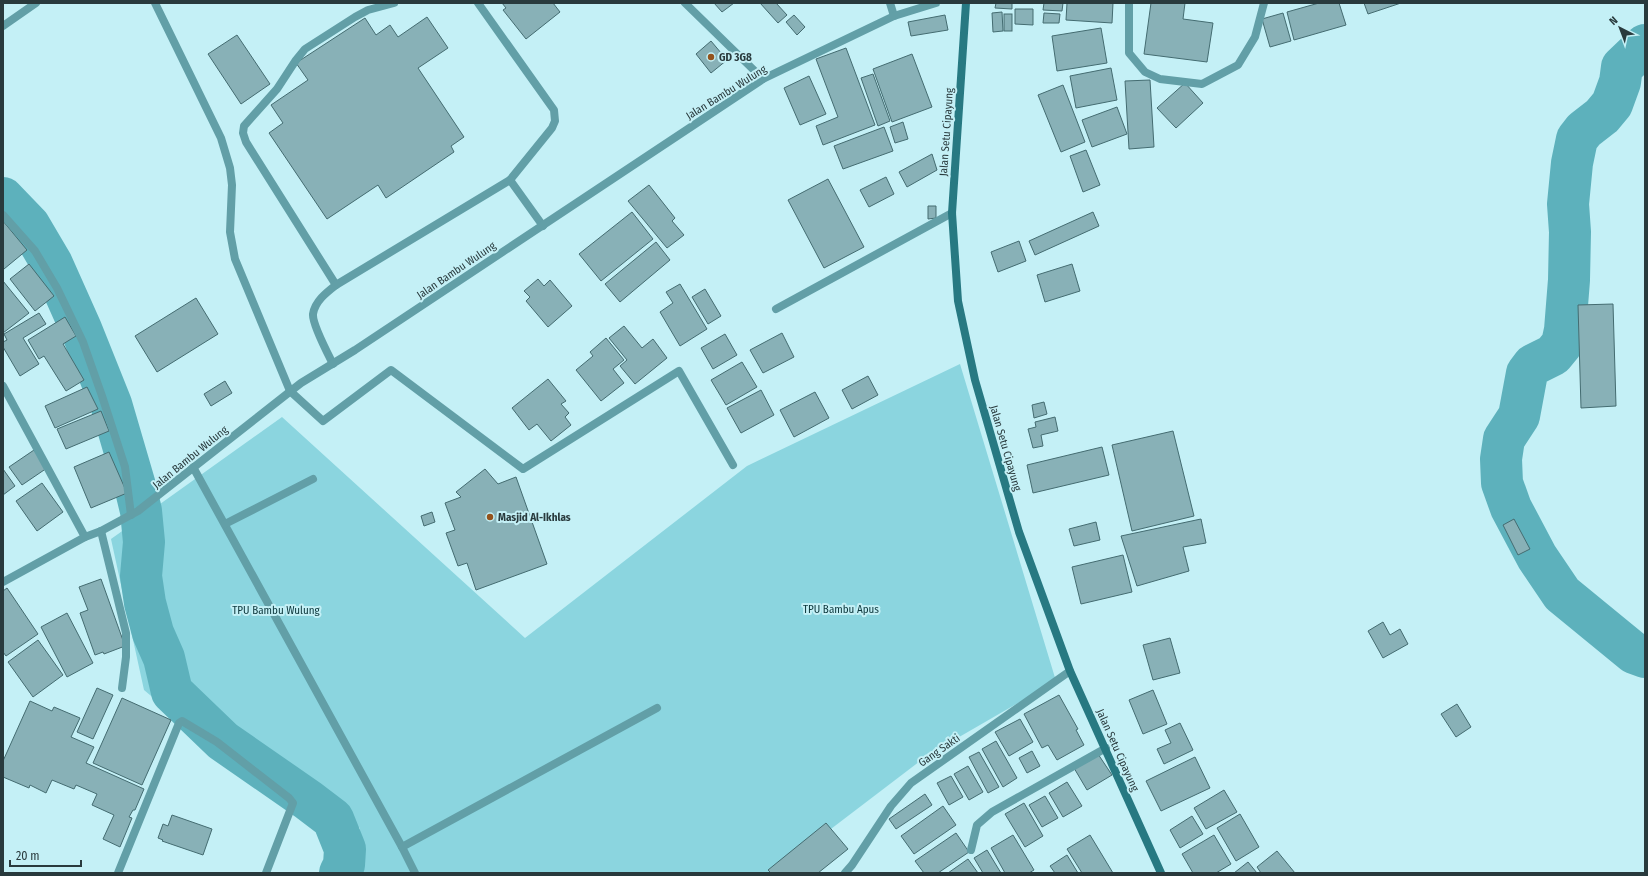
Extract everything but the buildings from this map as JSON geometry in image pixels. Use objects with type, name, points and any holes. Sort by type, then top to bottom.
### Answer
[{"type":"street","points":[[3,26],[36,3]]},
{"type":"street","points":[[155,3],[221,138],[230,168],[232,185],[230,232],[235,259],[290,391],[323,421],[391,370],[524,469],[679,371],[733,465]]},
{"type":"street","points":[[336,285],[246,142],[243,133],[244,126],[277,89],[305,49],[368,10],[394,3]]},
{"type":"street","points":[[333,364],[322,343],[313,315],[318,302],[336,285],[510,180],[552,128],[555,121],[554,110],[478,3]]},
{"type":"street","points":[[685,3],[763,79]]},
{"type":"street","points":[[890,3],[894,16]]},
{"type":"street","name":"Jalan Bambu Wulung","points":[[3,582],[85,537],[101,531],[134,513],[158,497],[290,391],[543,226],[763,79],[894,16],[936,3]]},
{"type":"street","name":"Jalan Setu Cipayung","points":[[966,3],[952,213],[958,302],[975,380],[1019,532],[1070,671],[1161,873]]},
{"type":"street","points":[[1129,3],[1130,53],[1145,72],[1160,79],[1202,84],[1238,65],[1255,37],[1264,3]]},
{"type":"street","points":[[510,180],[543,226]]},
{"type":"street","points":[[776,309],[952,213]]},
{"type":"street","points":[[3,215],[35,251],[57,288],[83,342],[125,467],[134,513]]},
{"type":"street","points":[[3,386],[85,537]]},
{"type":"street","points":[[194,467],[415,873]]},
{"type":"street","points":[[225,524],[313,479]]},
{"type":"street","points":[[101,531],[126,633],[126,657],[122,688]]},
{"type":"street","name":"Gang Sakti","points":[[845,873],[852,865],[891,806],[911,783],[1070,671]]},
{"type":"street","points":[[402,847],[657,708]]},
{"type":"street","points":[[118,873],[182,721],[217,742],[289,798],[293,803],[266,873]]},
{"type":"street","points":[[971,850],[977,825],[992,812],[1106,748]]},
{"type":"green space","points":[[960,364],[1056,681],[928,755],[823,835],[777,873],[345,873],[360,828],[230,762],[144,690],[111,539],[282,417],[525,638],[747,466]]},
{"type":"waterway","points":[[1645,45],[1622,67],[1620,82],[1612,104],[1602,116],[1584,130],[1577,139],[1572,163],[1568,204],[1570,232],[1569,280],[1565,330],[1562,344],[1553,355],[1533,365],[1527,373],[1519,416],[1504,439],[1501,459],[1502,483],[1511,508],[1537,557],[1562,594],[1634,653],[1645,657]]},
{"type":"waterway","points":[[3,198],[29,225],[52,264],[81,329],[111,404],[141,511],[144,542],[141,576],[145,603],[153,633],[164,658],[172,692],[223,741],[333,819],[345,849],[344,865],[340,873]]},
{"type":"place","name":"GD 3G8","points":[[711,57]]},
{"type":"place","name":"Masjid Al-Ikhlas","points":[[490,517]]},
{"type":"park label","name":"TPU Bambu Apus","points":[[841,609]]},
{"type":"park label","name":"TPU Bambu Wulung","points":[[276,610]]}]
